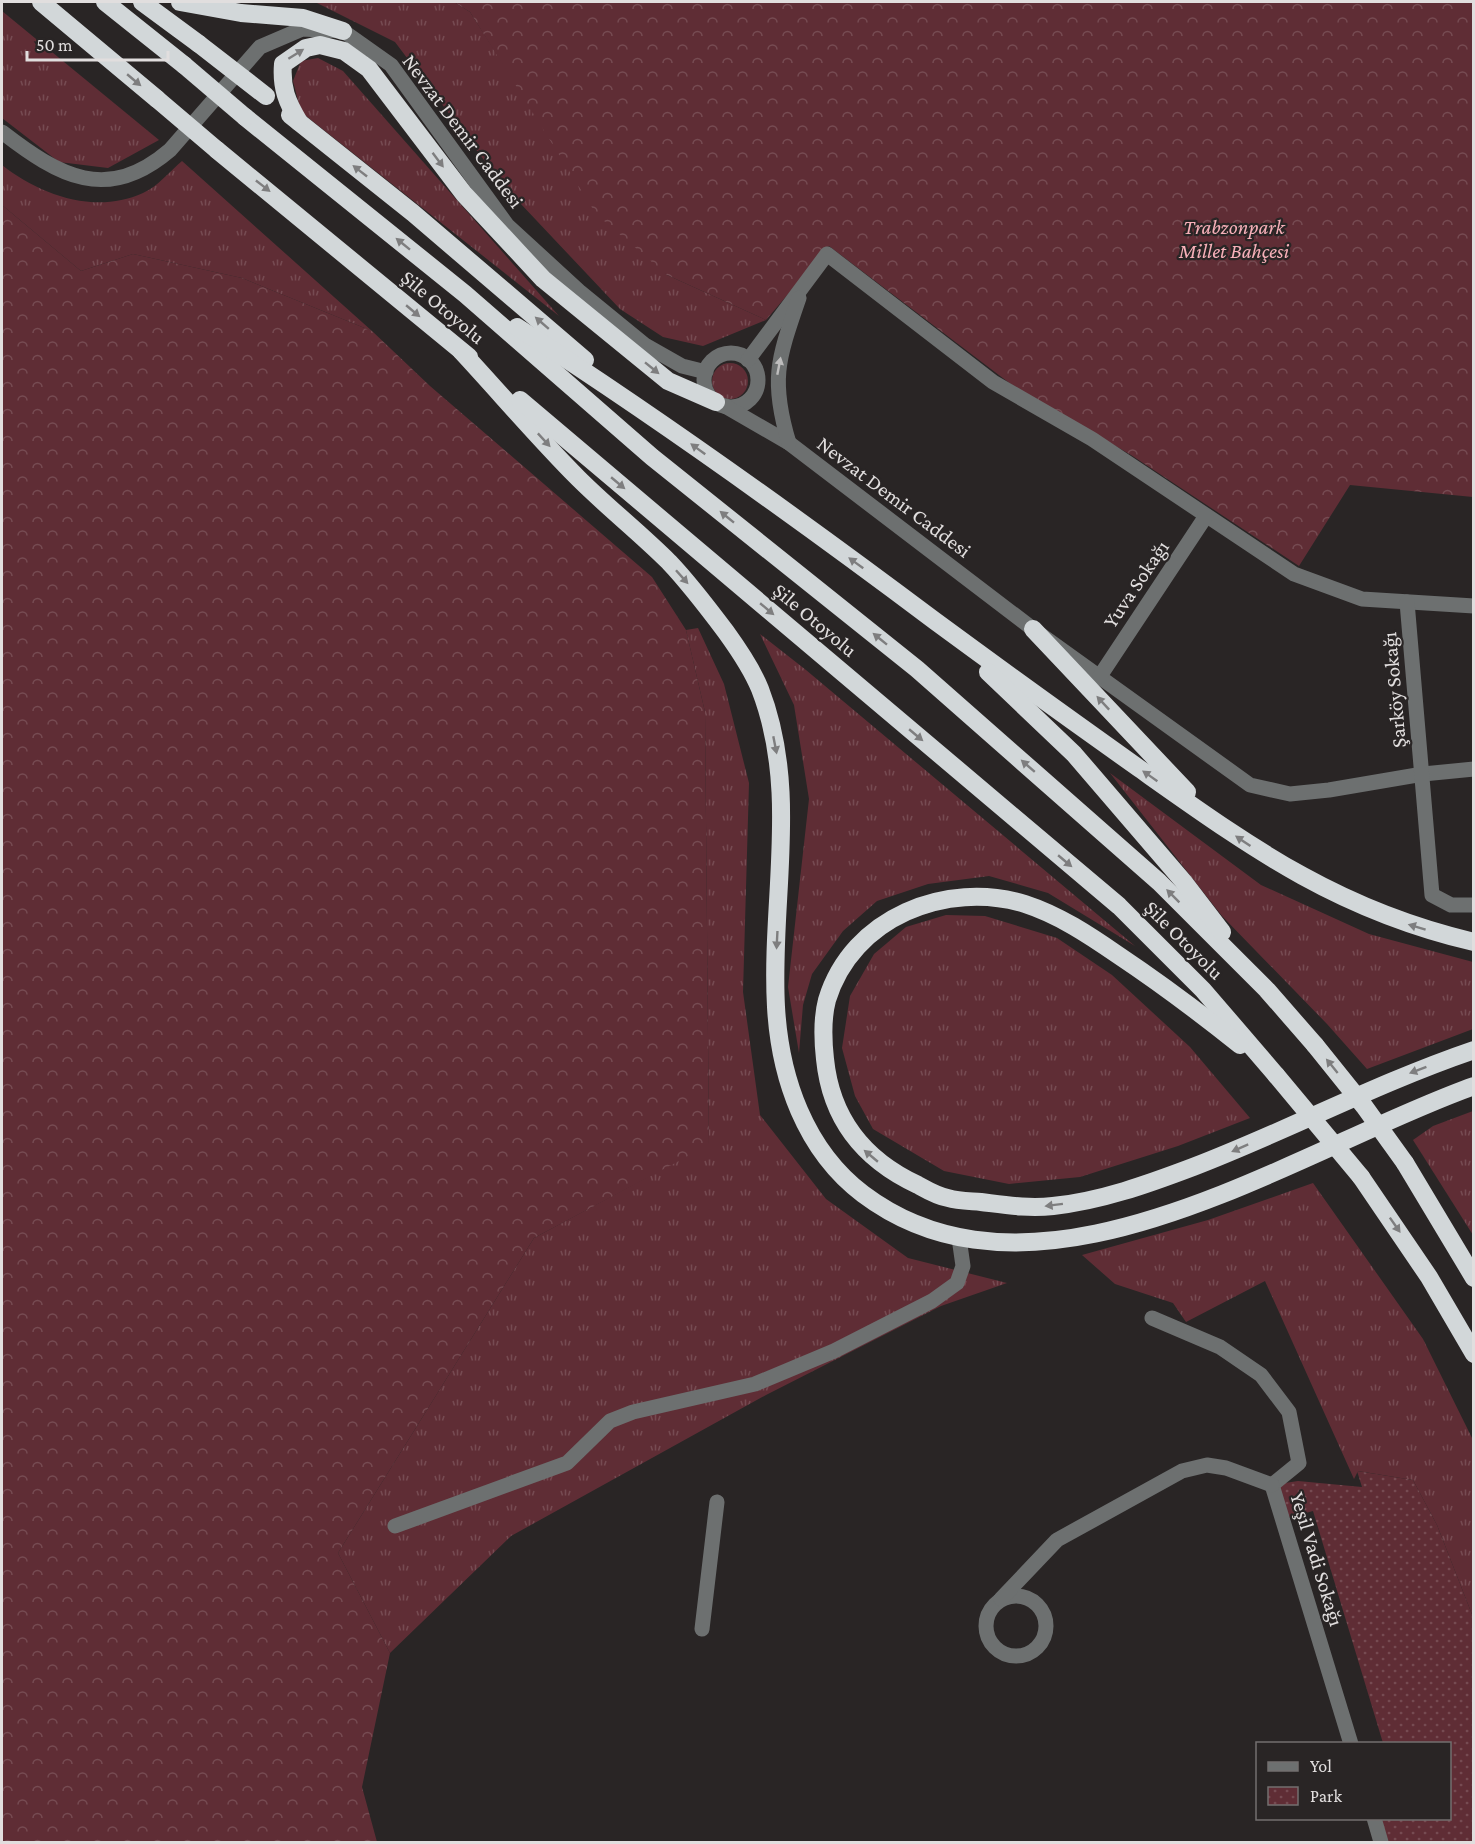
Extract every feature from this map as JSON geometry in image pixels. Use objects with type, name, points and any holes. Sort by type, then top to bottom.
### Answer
[{"type":"highway","name":"Şile Otoyolu","points":[[41,2],[461,351],[1119,906],[1203,990],[1360,1177],[1429,1277],[1473,1354]]},
{"type":"highway","name":"Şile Otoyolu","points":[[105,2],[465,294],[652,457],[917,669],[1160,882],[1267,990],[1364,1106],[1405,1163],[1473,1278]]},
{"type":"highway","points":[[142,2],[266,96],[413,213],[634,402]]},
{"type":"highway","points":[[180,2],[242,12],[303,18],[343,31]]},
{"type":"highway","points":[[299,122],[286,101],[282,82],[283,64],[306,48],[320,45],[344,51],[369,69],[464,194],[543,279],[668,381],[721,404]]},
{"type":"highway","points":[[465,294],[634,402],[1215,822],[1269,858],[1317,886],[1360,906],[1411,926],[1473,942]]},
{"type":"highway","points":[[461,351],[578,478],[668,561],[702,600],[744,659],[762,695],[772,725],[780,766],[782,826],[776,1007],[783,1063],[798,1113],[819,1149],[847,1182],[882,1209],[911,1223],[959,1238],[1011,1244],[1050,1242],[1120,1230],[1250,1182],[1397,1116],[1473,1086]]},
{"type":"highway","points":[[927,614],[1074,754],[1183,881],[1267,990]]},
{"type":"highway","points":[[1033,628],[1215,822]]},
{"type":"highway","points":[[1276,1075],[1179,996],[1093,938],[1058,917],[997,897],[942,899],[914,907],[892,919],[867,938],[845,963],[827,1001],[823,1038],[826,1075],[840,1117],[866,1152],[896,1175],[945,1198],[1019,1207],[1053,1206],[1101,1197],[1155,1181],[1224,1155],[1417,1070],[1473,1050]]},
{"type":"street","points":[[2,132],[35,158],[73,177],[95,180],[118,177],[156,162],[170,150],[260,47],[302,29],[343,31]]},
{"type":"street","name":"Nevzat Demir Caddesi","points":[[343,31],[391,65],[507,225],[579,291],[645,345],[682,366],[706,372]]},
{"type":"street","points":[[748,360],[827,254],[993,382],[1092,439],[1294,574],[1362,599],[1473,606]]},
{"type":"street","points":[[789,443],[779,408],[777,374],[785,339],[804,284]]},
{"type":"street","points":[[758,375],[758,384],[750,400],[733,407],[721,404],[706,389],[706,372],[710,364],[724,354],[733,353],[748,360],[758,375],[789,443]]},
{"type":"street","name":"Nevzat Demir Caddesi","points":[[721,404],[789,443],[1033,628],[1250,785],[1290,794],[1329,790],[1423,774],[1473,769]]},
{"type":"street","name":"Yuva Sokağı","points":[[1100,676],[1206,516]]},
{"type":"street","name":"Şarköy Sokağı","points":[[1407,602],[1432,895],[1451,905],[1473,905]]},
{"type":"street","points":[[395,1526],[567,1463],[610,1421],[645,1409],[755,1384],[834,1351],[932,1301],[957,1283],[963,1266],[959,1238]]},
{"type":"street","points":[[1152,1318],[1220,1347],[1261,1375],[1289,1412],[1299,1463],[1272,1485]]},
{"type":"street","name":"Yeşil Vadi Sokağı","points":[[1001,1599],[1018,1596],[1028,1598],[1043,1612],[1046,1632],[1042,1641],[1027,1654],[1007,1655],[991,1644],[987,1635],[987,1616],[1001,1599],[1057,1540],[1182,1471],[1207,1466],[1226,1468],[1272,1485],[1351,1742]]},
{"type":"street","points":[[702,1629],[717,1502]]},
{"type":"street","points":[[1375,1820],[1381,1842]]},
{"type":"green space","points":[[315,2],[454,2],[470,12],[512,78],[667,275],[766,320],[703,346],[663,337],[620,309],[502,184],[395,42]]},
{"type":"green space","name":"Trabzonpark Millet Bahçesi","points":[[454,2],[1473,2],[1473,497],[1350,485],[1299,566],[1131,455],[1016,388],[829,246],[766,320],[667,275],[596,214],[470,12]]},
{"type":"green space","points":[[2,11],[159,140],[108,168],[59,162],[2,118]]},
{"type":"green space","points":[[318,58],[343,71],[559,316],[301,112],[293,81],[301,61]]},
{"type":"green space","points":[[182,161],[372,331],[242,278],[133,254],[81,271],[2,205],[2,165],[17,176],[51,193],[87,202],[106,202],[143,193]]},
{"type":"green space","points":[[2,205],[81,271],[133,254],[242,278],[372,331],[430,386],[652,577],[686,630],[705,712],[709,1145],[534,1238],[338,1553],[390,1653],[362,1787],[377,1842],[2,1842]]},
{"type":"green space","points":[[730,363],[743,368],[748,381],[743,394],[730,399],[717,394],[712,381],[717,368]]},
{"type":"green space","points":[[698,628],[724,684],[749,783],[743,992],[760,1115],[826,1199],[908,1258],[1007,1283],[941,1306],[766,1395],[511,1536],[390,1653],[338,1553],[534,1238],[709,1144],[705,712],[686,630]]},
{"type":"green space","points":[[760,634],[1135,946],[1048,893],[989,876],[928,884],[877,901],[843,931],[812,974],[803,1005],[799,1053],[788,987],[809,799],[794,705]]},
{"type":"green space","points":[[1110,773],[1261,885],[1369,934],[1473,962],[1473,1029],[1367,1069],[1327,1024],[1222,916]]},
{"type":"green space","points":[[946,915],[985,916],[1057,938],[1112,975],[1190,1047],[1250,1118],[1178,1146],[1080,1177],[1009,1184],[944,1171],[873,1129],[855,1096],[842,1048],[850,996],[874,954],[906,927]]},
{"type":"green space","points":[[1474,1111],[1473,1235],[1413,1140],[1433,1126]]},
{"type":"green space","points":[[1313,1183],[1423,1339],[1473,1440],[1473,1617],[1437,1525],[1413,1480],[1358,1471],[1354,1479],[1265,1281],[1186,1322],[1173,1303],[1115,1284],[1082,1255],[1208,1220]]},
{"type":"green space","points":[[1357,1471],[1413,1480],[1437,1525],[1473,1617],[1473,1842],[1386,1842],[1375,1820],[1451,1820],[1451,1742],[1383,1742],[1313,1511],[1284,1519],[1272,1485],[1298,1481],[1362,1487]]}]
